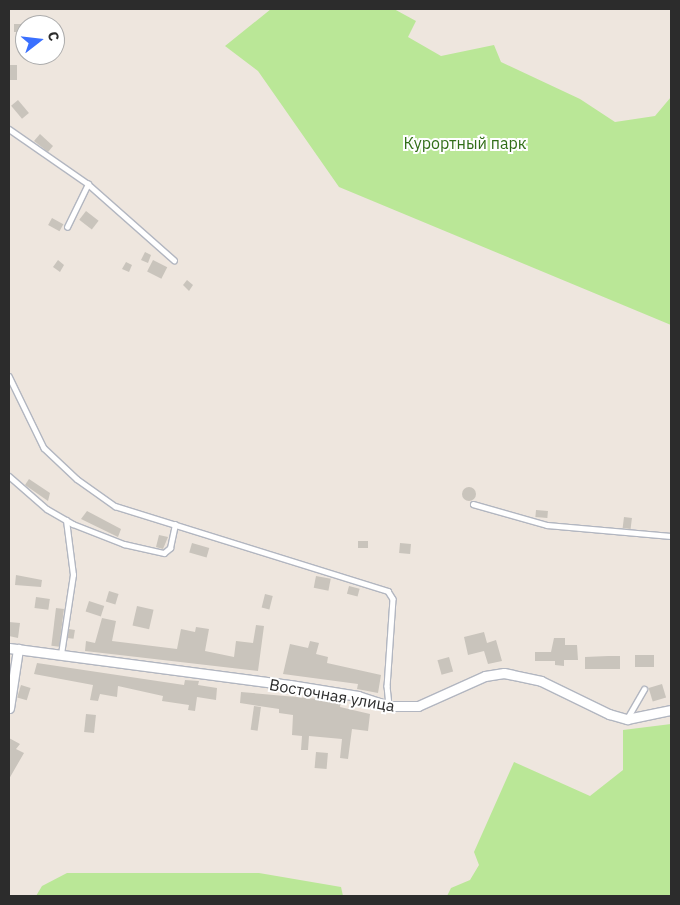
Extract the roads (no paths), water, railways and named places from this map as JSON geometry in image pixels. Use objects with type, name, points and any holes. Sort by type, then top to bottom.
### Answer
[{"type":"street","name":"Восточная улица","points":[[13,648],[358,696],[389,706],[418,706],[485,676],[504,673],[541,680],[609,714],[627,719],[670,710]]},
{"type":"street","points":[[9,708],[13,648]]},
{"type":"lane","points":[[9,129],[88,184],[174,260]]},
{"type":"lane","points":[[67,226],[88,184]]},
{"type":"lane","points":[[9,376],[44,448],[77,479],[115,506],[388,591],[394,600],[387,686],[389,706]]},
{"type":"lane","points":[[9,476],[32,499],[66,520],[124,544],[164,552],[170,548],[175,525]]},
{"type":"lane","points":[[473,504],[547,525],[671,536]]},
{"type":"lane","points":[[60,656],[73,575],[66,520]]},
{"type":"lane","points":[[627,719],[644,689]]},
{"type":"park label","name":"Курортный парк","points":[[465,143]]}]
